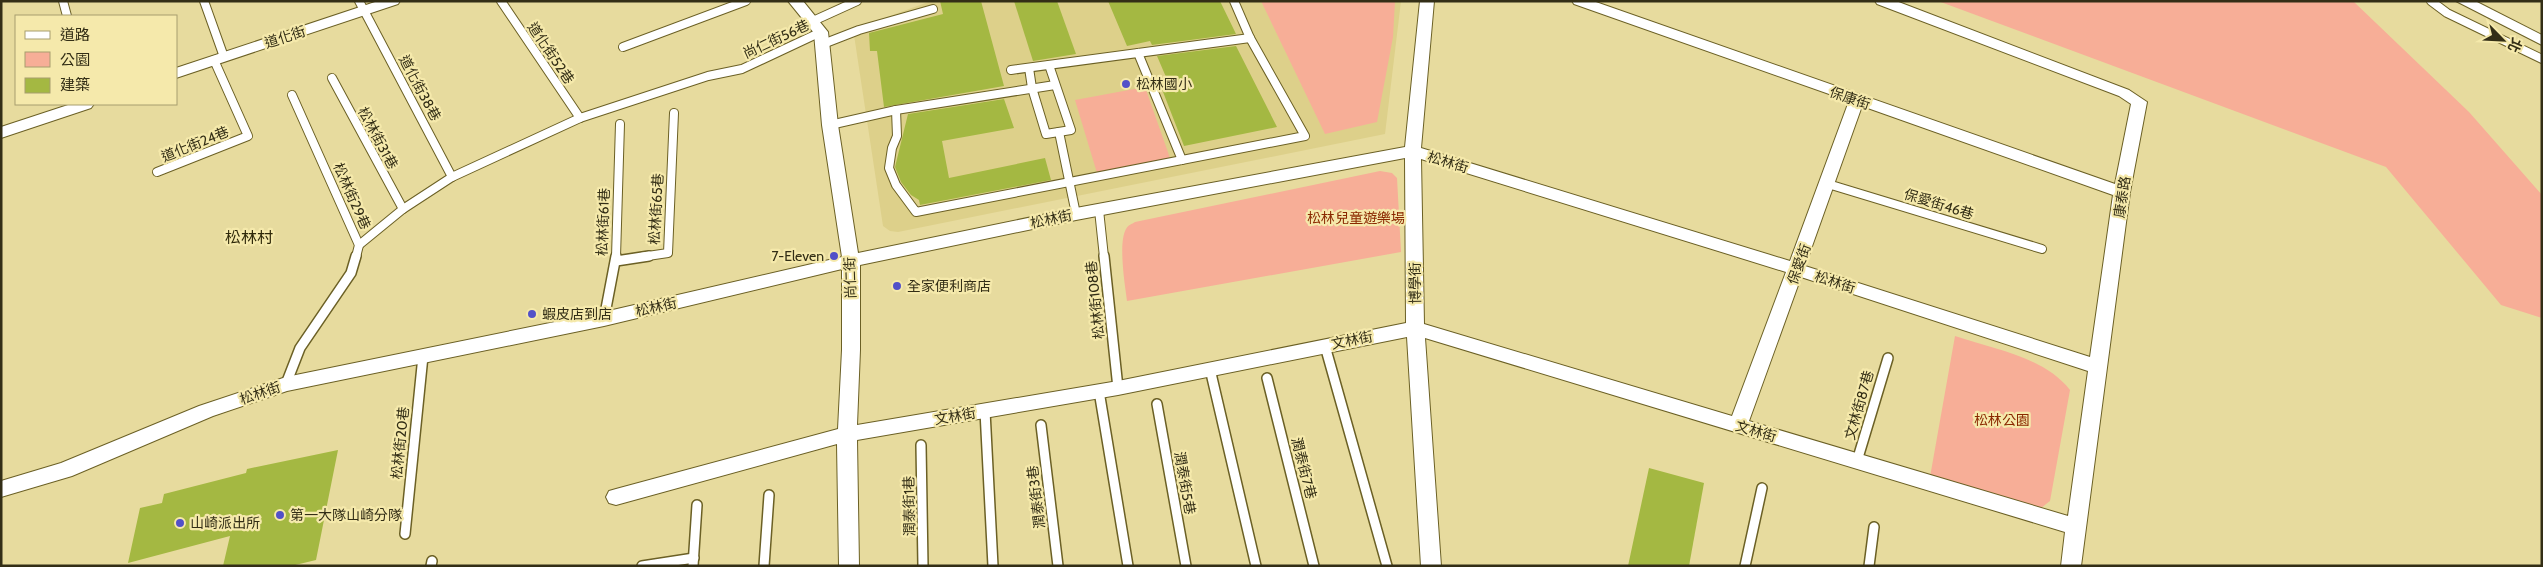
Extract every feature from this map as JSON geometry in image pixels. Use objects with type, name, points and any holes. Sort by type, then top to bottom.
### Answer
[{"type":"street","name":"道化街","points":[[178,72],[362,6],[393,1]]},
{"type":"street","points":[[795,1],[819,32]]},
{"type":"street","name":"博學街","points":[[1427,1],[1413,151],[1415,328],[1431,566]]},
{"type":"street","name":"保康街","points":[[1580,1],[2122,192]]},
{"type":"street","name":"康泰路","points":[[1882,1],[2124,93],[2139,102],[2122,192],[2071,566]]},
{"type":"street","points":[[2463,1],[2542,40]]},
{"type":"street","name":"尚仁街","points":[[819,32],[830,125],[851,261],[851,350],[847,434],[849,566]]},
{"type":"street","name":"保愛街","points":[[1738,426],[1828,184],[1857,100]]},
{"type":"street","points":[[1,133],[83,105]]},
{"type":"street","name":"松林街","points":[[1,488],[65,470],[206,412],[286,384],[604,319],[851,261],[1076,214],[1413,151],[1796,270],[2098,367]]},
{"type":"street","name":"文林街","points":[[616,497],[847,434],[1118,388],[1415,328],[2076,527]]},
{"type":"lane","points":[[63,1],[67,15]]},
{"type":"lane","points":[[204,1],[219,59]]},
{"type":"lane","name":"道化街52巷","points":[[501,1],[580,118]]},
{"type":"lane","points":[[622,48],[746,1]]},
{"type":"lane","points":[[819,32],[858,1]]},
{"type":"lane","points":[[896,110],[895,129],[898,136],[890,150],[887,164],[889,173],[916,212],[1304,136],[1250,38],[1234,1]]},
{"type":"lane","points":[[2430,1],[2447,13],[2542,59]]},
{"type":"lane","name":"道化街38巷","points":[[362,6],[452,177]]},
{"type":"lane","points":[[819,32],[859,30],[933,9]]},
{"type":"lane","name":"尚仁街56巷","points":[[359,245],[403,209],[452,177],[580,118],[708,76],[742,69],[819,32]]},
{"type":"lane","points":[[1011,70],[1250,38]]},
{"type":"lane","points":[[1138,53],[1182,160]]},
{"type":"lane","name":"道化街24巷","points":[[157,172],[248,136],[219,59]]},
{"type":"lane","points":[[1029,68],[1032,88],[1046,134],[1071,130],[1048,65]]},
{"type":"lane","name":"松林街31巷","points":[[332,78],[403,209]]},
{"type":"lane","points":[[830,125],[896,110],[1055,85]]},
{"type":"lane","name":"松林街29巷","points":[[286,384],[300,348],[351,273],[359,245],[292,95]]},
{"type":"lane","name":"松林街65巷","points":[[616,262],[668,253],[674,113]]},
{"type":"lane","name":"松林街61巷","points":[[604,319],[616,262],[620,124]]},
{"type":"lane","points":[[1059,132],[1076,214]]},
{"type":"lane","name":"保愛街46巷","points":[[1828,184],[2042,249]]},
{"type":"lane","name":"松林街108巷","points":[[1100,210],[1118,388]]},
{"type":"lane","points":[[1325,346],[1387,566]]},
{"type":"lane","name":"松林街20巷","points":[[405,534],[423,356]]},
{"type":"lane","name":"文林街87巷","points":[[1857,461],[1888,358]]},
{"type":"lane","points":[[1210,369],[1256,566]]},
{"type":"lane","name":"潤泰街7巷","points":[[1267,378],[1314,566]]},
{"type":"lane","points":[[1099,391],[1128,566]]},
{"type":"lane","name":"潤泰街5巷","points":[[1157,404],[1186,566]]},
{"type":"lane","points":[[985,411],[993,566]]},
{"type":"lane","name":"潤泰街3巷","points":[[1041,425],[1058,566]]},
{"type":"lane","name":"潤泰街1巷","points":[[922,445],[924,566]]},
{"type":"lane","points":[[1745,566],[1762,488]]},
{"type":"lane","points":[[764,566],[769,495]]},
{"type":"lane","points":[[642,566],[693,562],[697,504]]},
{"type":"lane","points":[[1869,566],[1874,527]]},
{"type":"shaded area","name":"松林國小","points":[[931,1],[1401,1],[1385,134],[898,232],[890,231],[883,226],[854,35],[865,25]]},
{"type":"green space","points":[[1261,1],[1395,1],[1393,37],[1377,122],[1325,134]]},
{"type":"green space","points":[[1938,1],[2353,1],[2469,112],[2542,195],[2542,318],[2501,305],[2386,167]]},
{"type":"green space","points":[[1145,87],[1170,158],[1097,173],[1075,100]]},
{"type":"green space","name":"松林兒童遊樂場","points":[[1380,171],[1392,173],[1397,178],[1401,252],[1127,301],[1122,244],[1126,229],[1135,222]]},
{"type":"green space","name":"松林公園","points":[[1955,336],[2002,350],[2047,369],[2070,390],[2050,501],[2041,508],[1930,477]]},
{"type":"building","points":[[940,1],[981,1],[1004,86],[884,107],[877,51],[870,51],[869,33],[943,14]]},
{"type":"building","points":[[1014,1],[1057,1],[1076,54],[1033,61]]},
{"type":"building","points":[[1108,1],[1220,1],[1236,34],[1152,45],[1150,41],[1127,46]]},
{"type":"building","points":[[1236,46],[1277,127],[1184,146],[1158,79],[1166,77],[1157,56]]},
{"type":"building","points":[[1004,99],[1014,128],[942,141],[949,178],[1045,158],[1051,180],[920,205],[919,200],[911,195],[901,182],[895,167],[908,114]]},
{"type":"building","name":"第一大隊山崎分隊","points":[[338,450],[316,560],[291,566],[223,566],[230,536],[128,563],[140,508],[162,503],[164,494],[246,473],[247,469]]},
{"type":"building","points":[[1649,468],[1704,483],[1689,566],[1628,566]]},
{"type":"place","name":"松林國小","points":[[1126,84]]},
{"type":"place","name":"7-Eleven","points":[[834,256]]},
{"type":"place","name":"全家便利商店","points":[[897,286]]},
{"type":"place","name":"蝦皮店到店","points":[[532,314]]},
{"type":"place","name":"第一大隊山崎分隊","points":[[280,515]]},
{"type":"place","name":"山崎派出所","points":[[180,523]]},
{"type":"district","name":"松林村","points":[[249,237]]}]
